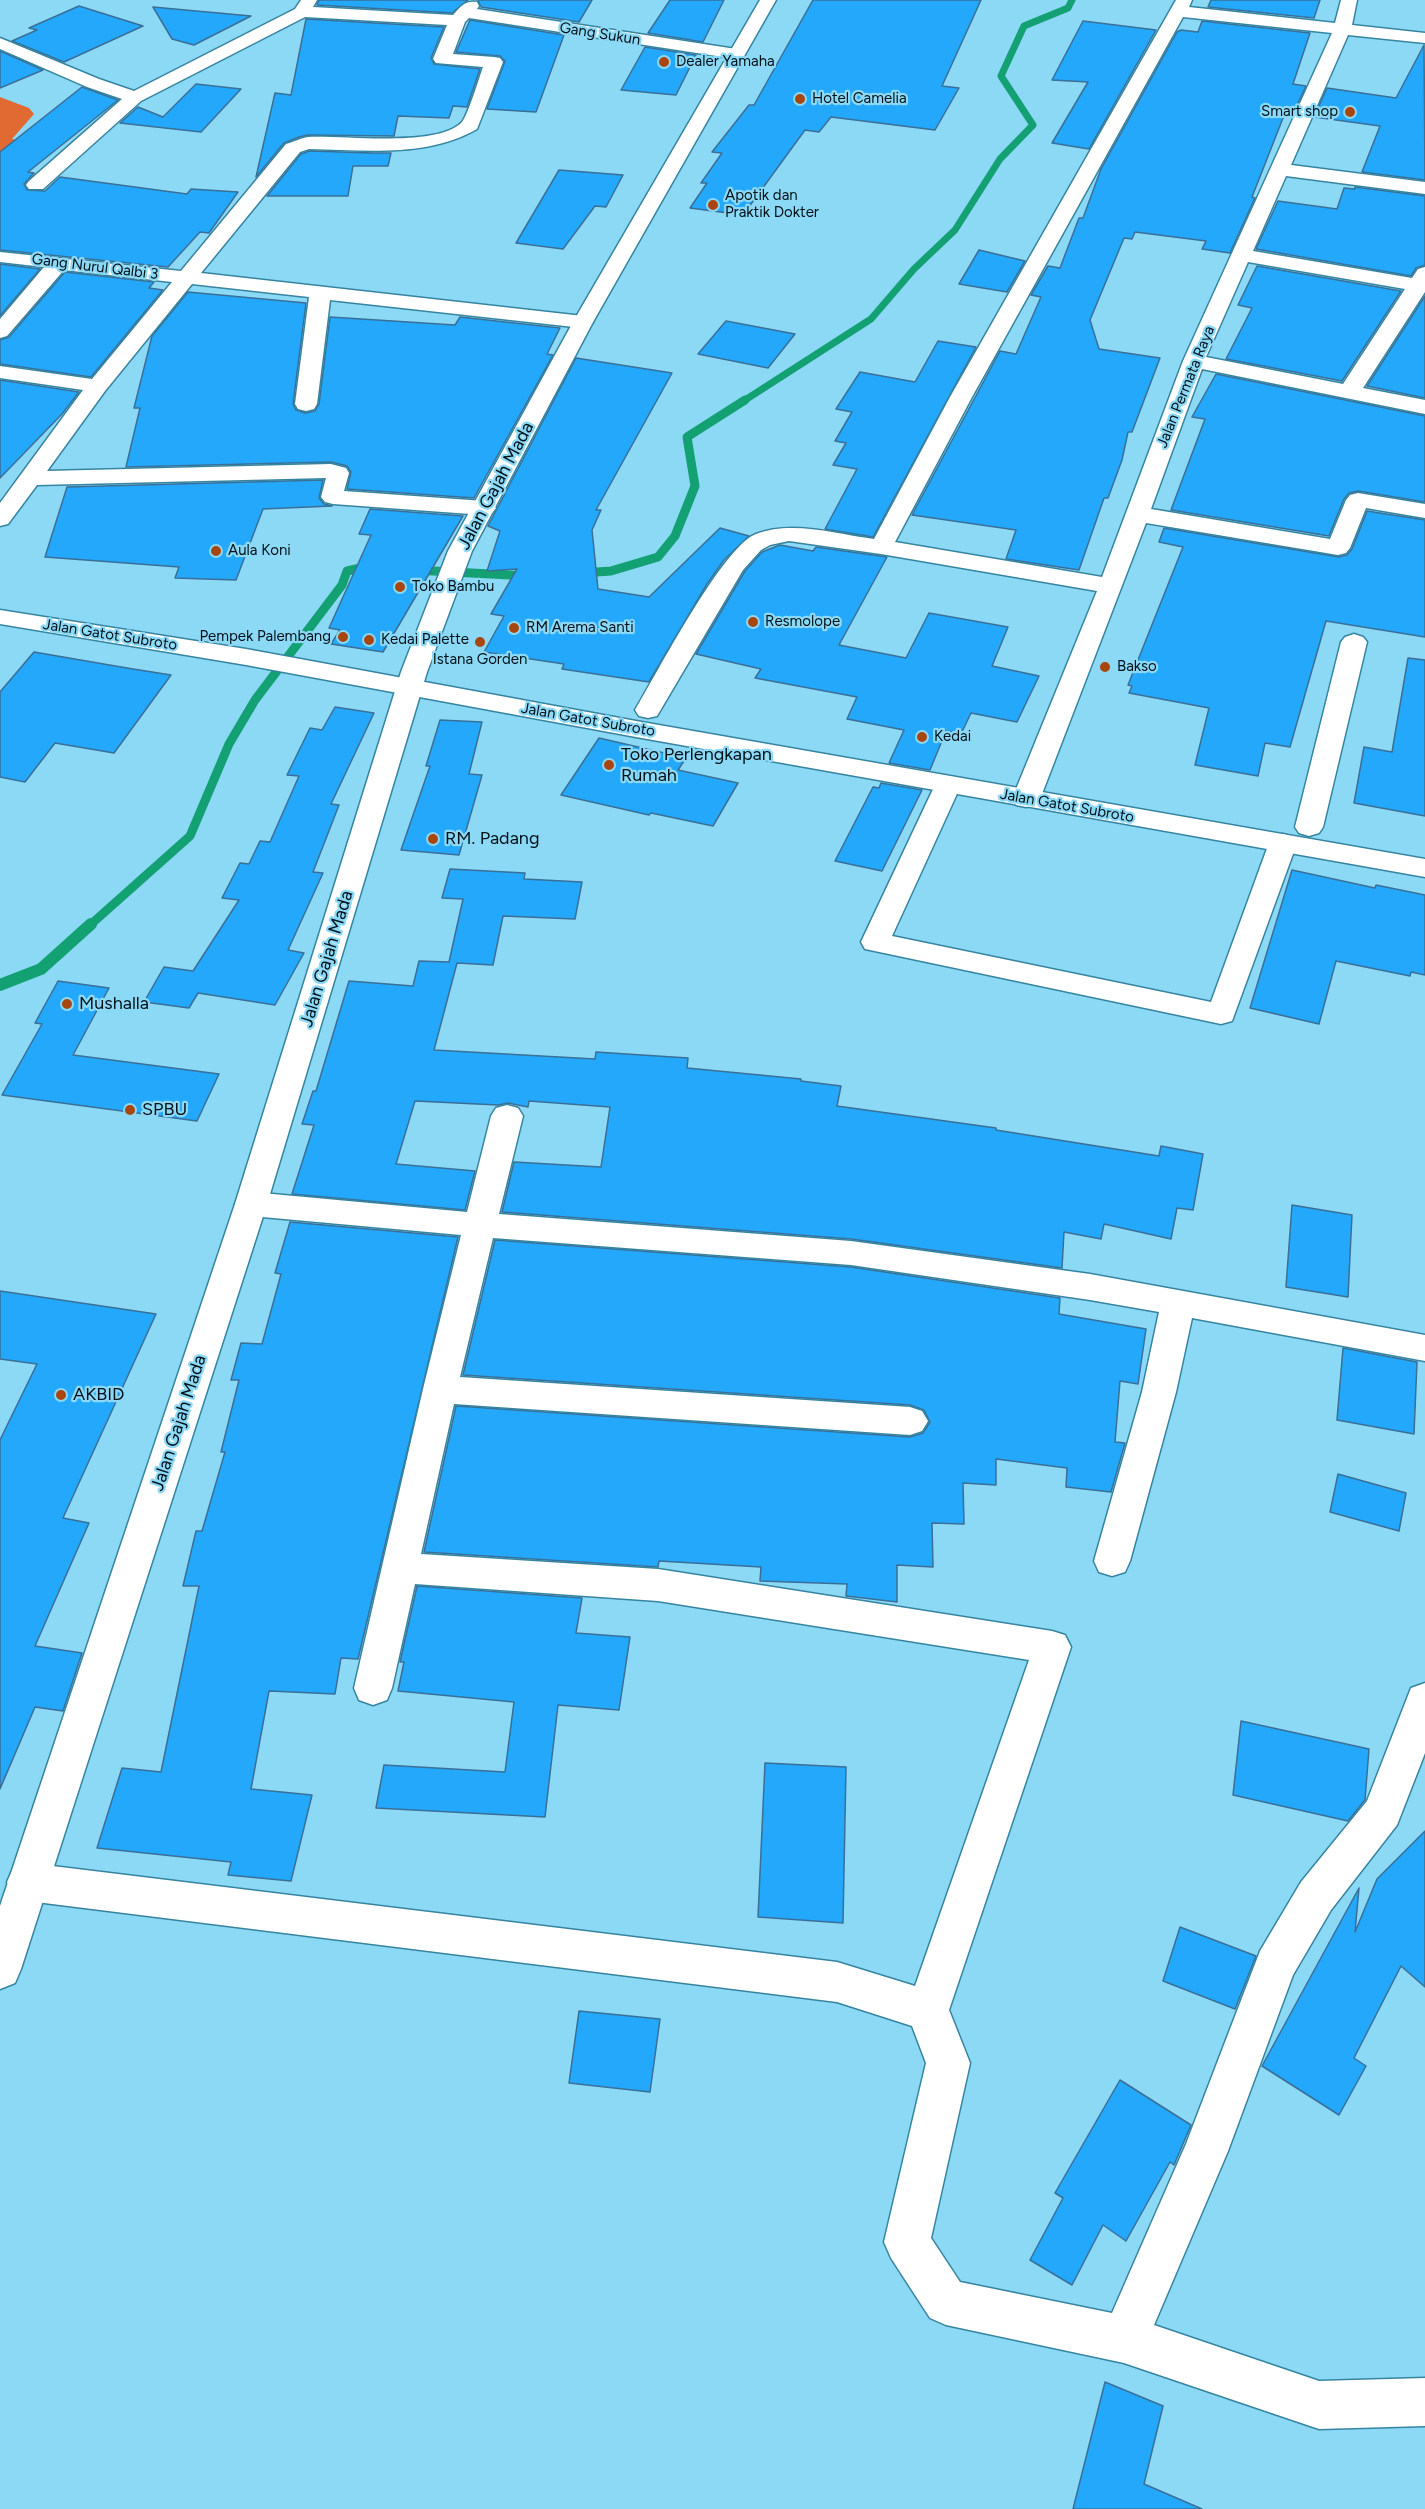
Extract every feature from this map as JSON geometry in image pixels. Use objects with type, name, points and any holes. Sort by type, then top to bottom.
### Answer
[{"type":"street","points":[[0,519],[97,386],[184,278],[299,144],[400,145],[441,138],[470,125],[494,62],[442,59],[461,16],[478,0]]},
{"type":"street","name":"Jalan Gajah Mada","points":[[0,1969],[251,1204],[412,680],[448,588],[460,550],[582,322],[768,0]]},
{"type":"street","name":"Jalan Permata Raya","points":[[1030,788],[1110,586],[1194,361],[1342,29],[1348,0]]},
{"type":"street","points":[[881,547],[961,397],[1181,5],[1342,29],[1425,38]]},
{"type":"street","points":[[36,185],[135,97],[305,6]]},
{"type":"street","name":"Gang Sukun","points":[[305,6],[461,16],[736,54]]},
{"type":"street","points":[[0,43],[93,83],[135,97]]},
{"type":"street","points":[[1280,169],[1425,188]]},
{"type":"street","points":[[1241,255],[1423,281],[1350,391]]},
{"type":"street","name":"Gang Nurul Qalbi 3","points":[[5,257],[582,322]]},
{"type":"street","points":[[0,332],[59,263]]},
{"type":"street","points":[[306,404],[320,294]]},
{"type":"street","points":[[1194,361],[1425,407]]},
{"type":"street","points":[[0,372],[97,386]]},
{"type":"street","points":[[30,478],[331,471],[338,473],[338,480],[332,492],[333,497],[348,500],[484,508]]},
{"type":"street","points":[[1136,514],[1338,548],[1358,500],[1425,511]]},
{"type":"street","points":[[648,710],[733,566],[753,545],[774,535],[789,534],[881,547],[1110,586]]},
{"type":"street","name":"Jalan Gatot Subroto","points":[[0,596],[252,651],[948,785],[1030,788],[1425,845]]},
{"type":"street","name":"Jalan Gatot Subroto","points":[[0,616],[252,651]]},
{"type":"street","points":[[1309,827],[1354,642]]},
{"type":"street","name":"Jalan Gatot Subroto","points":[[412,680],[648,710],[1030,788],[1283,843],[1425,868]]},
{"type":"street","points":[[948,785],[875,942],[1221,1014],[1283,843]]},
{"type":"street","points":[[373,1688],[440,1389],[507,1116]]},
{"type":"street","points":[[251,1204],[481,1225],[851,1253],[1090,1287],[1425,1348]]},
{"type":"street","points":[[1112,1561],[1159,1392],[1178,1303]]},
{"type":"street","points":[[440,1389],[910,1421]]},
{"type":"street","points":[[401,1568],[658,1585],[1052,1647],[928,2010],[948,2063],[907,2242],[946,2302],[1124,2339],[1320,2405],[1425,2402]]},
{"type":"street","points":[[1124,2339],[1206,2151],[1275,1965],[1316,1896],[1383,1812],[1425,1700]]},
{"type":"street","points":[[28,1882],[837,1982],[928,2010]]},
{"type":"shaded area","points":[[0,97],[29,108],[34,114],[12,139],[31,142],[0,155]]},
{"type":"building","points":[[319,0],[468,0],[452,13],[317,5]]},
{"type":"building","points":[[478,0],[592,0],[579,22],[481,7]]},
{"type":"building","points":[[670,0],[724,0],[703,42],[648,33]]},
{"type":"building","points":[[813,0],[981,0],[942,86],[959,88],[935,130],[831,117],[819,132],[805,130],[743,215],[690,208],[707,183],[701,183],[722,153],[712,152],[749,105],[754,105]]},
{"type":"building","points":[[1211,0],[1320,0],[1314,18],[1208,7]]},
{"type":"building","points":[[79,6],[143,26],[64,62],[12,41],[37,30],[29,28]]},
{"type":"building","points":[[153,7],[251,16],[194,45],[172,39]]},
{"type":"building","points":[[306,19],[444,27],[431,58],[434,64],[480,69],[467,107],[453,106],[449,118],[398,116],[394,136],[308,135],[299,137],[284,143],[256,177],[275,93],[291,95]]},
{"type":"building","points":[[470,20],[564,35],[536,112],[487,109],[505,61],[500,56],[456,52]]},
{"type":"building","points":[[1083,21],[1156,30],[1089,149],[1052,143],[1088,82],[1052,80]]},
{"type":"building","points":[[1202,21],[1310,33],[1293,84],[1306,86],[1293,114],[1285,113],[1252,197],[1255,198],[1230,253],[1202,249],[1206,241],[1135,232],[1132,239],[1124,238],[1090,320],[1099,349],[1160,358],[1132,432],[1128,432],[1122,460],[1108,498],[1104,498],[1079,570],[1006,559],[1016,530],[912,515],[1000,351],[1016,354],[1041,297],[1031,295],[1048,266],[1060,268],[1079,218],[1083,218],[1101,169],[1177,32],[1181,30],[1198,32]]},
{"type":"building","points":[[1424,45],[1425,180],[1362,172],[1380,126],[1314,117],[1327,88],[1396,98]]},
{"type":"building","points":[[645,47],[696,55],[676,95],[621,90]]},
{"type":"building","points":[[0,51],[43,70],[0,88]]},
{"type":"building","points":[[196,84],[241,89],[201,132],[120,123],[138,107],[163,117]]},
{"type":"building","points":[[82,87],[118,100],[28,172],[34,173],[24,184],[27,190],[45,191],[60,177],[187,194],[191,189],[238,192],[209,233],[200,232],[168,267],[0,250],[0,152]]},
{"type":"building","points":[[309,151],[391,153],[388,166],[353,166],[348,196],[267,196],[301,154]]},
{"type":"building","points":[[559,170],[623,175],[606,207],[595,206],[563,249],[516,243]]},
{"type":"building","points":[[1355,187],[1425,196],[1425,265],[1416,268],[1411,276],[1256,249],[1278,201],[1337,209],[1344,188],[1355,189]]},
{"type":"building","points":[[979,250],[1025,261],[1007,292],[959,284]]},
{"type":"building","points":[[0,264],[40,269],[0,316]]},
{"type":"building","points":[[1257,266],[1401,291],[1342,381],[1226,359],[1252,308],[1238,305]]},
{"type":"building","points":[[65,272],[154,282],[149,288],[163,290],[91,377],[0,364],[0,340],[9,337]]},
{"type":"building","points":[[188,292],[306,303],[293,404],[296,410],[305,413],[315,411],[319,404],[330,317],[455,325],[460,317],[560,328],[547,354],[553,355],[474,498],[347,489],[351,472],[347,466],[331,462],[126,467],[140,408],[134,408],[152,336]]},
{"type":"building","points":[[1425,296],[1425,398],[1367,386]]},
{"type":"building","points":[[726,321],[795,334],[768,368],[698,354]]},
{"type":"building","points":[[938,341],[976,347],[873,537],[825,529],[857,469],[833,465],[846,443],[835,441],[852,412],[836,409],[860,372],[915,382]]},
{"type":"building","points":[[576,358],[672,373],[596,510],[601,510],[592,530],[598,589],[649,597],[720,528],[749,536],[724,560],[707,584],[649,682],[562,669],[564,664],[484,652],[504,616],[491,614],[517,569],[487,571],[500,531],[488,526]]},
{"type":"building","points":[[1216,374],[1425,416],[1425,502],[1358,491],[1349,493],[1344,499],[1329,536],[1171,510],[1205,419],[1192,417]]},
{"type":"building","points":[[0,380],[79,392],[62,414],[0,478]]},
{"type":"building","points":[[323,480],[319,498],[324,504],[332,506],[263,509],[236,580],[175,578],[179,567],[45,557],[67,487]]},
{"type":"building","points":[[370,509],[463,516],[383,652],[331,644],[340,630],[329,628],[371,535],[359,534]]},
{"type":"building","points":[[1367,511],[1425,520],[1425,637],[1326,621],[1290,747],[1265,743],[1258,776],[1195,765],[1209,708],[1129,693],[1132,686],[1128,685],[1183,547],[1159,542],[1164,528],[1339,557],[1347,555],[1352,549]]},
{"type":"building","points":[[780,545],[813,551],[816,547],[887,557],[839,645],[906,658],[929,613],[1008,627],[992,666],[1039,676],[1017,722],[971,713],[961,734],[946,731],[930,770],[889,763],[904,730],[847,719],[857,697],[755,678],[761,669],[696,654],[745,571],[762,552]]},
{"type":"building","points":[[34,652],[171,675],[114,753],[55,743],[25,782],[0,777],[0,692]]},
{"type":"building","points":[[1408,658],[1425,660],[1425,816],[1354,803],[1364,747],[1392,752]]},
{"type":"building","points":[[335,707],[374,713],[331,804],[339,805],[313,872],[323,873],[288,950],[304,953],[275,1005],[198,993],[189,1008],[144,1002],[164,967],[193,971],[239,900],[222,898],[240,863],[249,864],[260,841],[270,842],[299,776],[287,775],[310,728],[322,730]]},
{"type":"building","points":[[440,720],[482,722],[469,774],[482,775],[459,855],[401,850],[430,766],[426,766]]},
{"type":"building","points":[[599,738],[686,758],[678,770],[738,783],[713,826],[651,813],[649,815],[561,795]]},
{"type":"building","points":[[881,783],[922,790],[882,871],[835,861],[873,787],[879,788]]},
{"type":"building","points":[[450,869],[525,873],[524,879],[582,882],[575,919],[503,916],[493,965],[457,963],[434,1050],[595,1059],[596,1052],[688,1058],[687,1068],[801,1079],[801,1081],[841,1086],[837,1106],[996,1128],[996,1130],[1159,1156],[1161,1146],[1203,1154],[1193,1210],[1177,1208],[1171,1239],[1104,1224],[1101,1239],[1064,1232],[1062,1268],[851,1239],[502,1212],[514,1162],[601,1167],[610,1107],[529,1101],[528,1107],[508,1103],[498,1105],[415,1101],[396,1164],[475,1171],[465,1210],[292,1194],[314,1125],[302,1124],[313,1091],[316,1091],[349,981],[413,986],[419,961],[449,962],[463,899],[442,898]]},
{"type":"building","points":[[1292,870],[1375,888],[1376,885],[1425,895],[1425,975],[1411,972],[1410,976],[1336,961],[1319,1024],[1250,1008]]},
{"type":"building","points":[[58,981],[109,988],[73,1055],[219,1074],[197,1121],[2,1095],[42,1024],[35,1023]]},
{"type":"building","points":[[1292,1205],[1352,1215],[1348,1297],[1286,1287]]},
{"type":"building","points":[[290,1222],[458,1237],[358,1659],[341,1658],[335,1694],[269,1691],[251,1789],[312,1795],[291,1881],[228,1875],[231,1862],[97,1848],[122,1768],[161,1772],[199,1586],[183,1586],[196,1531],[202,1531],[225,1452],[221,1452],[239,1380],[231,1380],[241,1343],[262,1344],[281,1274],[275,1273]]},
{"type":"building","points":[[495,1240],[851,1267],[1060,1298],[1059,1314],[1146,1329],[1138,1384],[1120,1381],[1115,1442],[1125,1443],[1111,1492],[1066,1487],[1067,1468],[996,1459],[996,1485],[963,1483],[964,1524],[932,1523],[933,1567],[897,1565],[897,1602],[846,1596],[847,1584],[760,1581],[761,1567],[659,1561],[658,1567],[424,1552],[456,1406],[910,1437],[923,1433],[930,1422],[924,1410],[910,1405],[463,1375]]},
{"type":"building","points":[[0,1291],[156,1314],[63,1518],[89,1523],[35,1646],[82,1653],[63,1711],[35,1707],[0,1789],[0,1440],[37,1364],[0,1359]]},
{"type":"building","points":[[1343,1348],[1417,1362],[1414,1434],[1337,1420]]},
{"type":"building","points":[[1338,1474],[1406,1493],[1399,1531],[1330,1512]]},
{"type":"building","points":[[417,1586],[582,1598],[576,1633],[630,1637],[619,1710],[558,1705],[545,1817],[376,1808],[384,1765],[505,1772],[514,1702],[398,1691],[404,1662],[400,1662]]},
{"type":"building","points":[[1241,1721],[1369,1749],[1365,1800],[1348,1821],[1233,1795]]},
{"type":"building","points":[[765,1763],[846,1767],[843,1923],[758,1917]]},
{"type":"building","points":[[1425,1831],[1425,1987],[1401,1966],[1354,2058],[1366,2066],[1339,2115],[1262,2066],[1359,1888],[1355,1932],[1377,1879]]},
{"type":"building","points":[[1180,1927],[1256,1956],[1235,2009],[1163,1981]]},
{"type":"building","points":[[579,2011],[660,2019],[650,2092],[569,2083]]},
{"type":"building","points":[[1120,2080],[1191,2125],[1174,2165],[1170,2162],[1126,2241],[1103,2225],[1072,2285],[1030,2260],[1063,2198],[1055,2193]]},
{"type":"building","points":[[1105,2382],[1163,2406],[1144,2484],[1202,2509],[1073,2509]]},
{"type":"waterway","points":[[742,402],[871,319],[914,269],[955,230],[1000,159],[1033,125],[1001,76],[1024,26],[1068,8],[1072,0]]},
{"type":"waterway","points":[[582,573],[611,571],[658,557],[675,536],[695,486],[687,437],[745,400]]},
{"type":"waterway","points":[[89,926],[190,836],[229,744],[255,700],[342,585],[347,571],[370,566]]},
{"type":"waterway","points":[[414,570],[529,576]]},
{"type":"waterway","points":[[0,985],[41,969],[91,924]]},
{"type":"place","name":"Dealer Yamaha","points":[[664,62]]},
{"type":"place","name":"Hotel Camelia","points":[[800,99]]},
{"type":"place","name":"Smart shop","points":[[1350,112]]},
{"type":"place","name":"Apotik dan Praktik Dokter","points":[[713,205]]},
{"type":"place","name":"Aula Koni","points":[[216,551]]},
{"type":"place","name":"Toko Bambu","points":[[400,587]]},
{"type":"place","name":"Resmolope","points":[[753,622]]},
{"type":"place","name":"RM Arema Santi","points":[[514,628]]},
{"type":"place","name":"Pempek Palembang","points":[[343,637]]},
{"type":"place","name":"Kedai Palette","points":[[369,640]]},
{"type":"place","name":"Istana Gorden","points":[[480,642]]},
{"type":"place","name":"Bakso","points":[[1105,667]]},
{"type":"place","name":"Kedai","points":[[922,737]]},
{"type":"place","name":"Toko Perlengkapan Rumah","points":[[609,765]]},
{"type":"place","name":"RM. Padang","points":[[433,839]]},
{"type":"place","name":"Mushalla","points":[[67,1004]]},
{"type":"place","name":"SPBU","points":[[130,1110]]},
{"type":"place","name":"AKBID","points":[[61,1395]]}]
